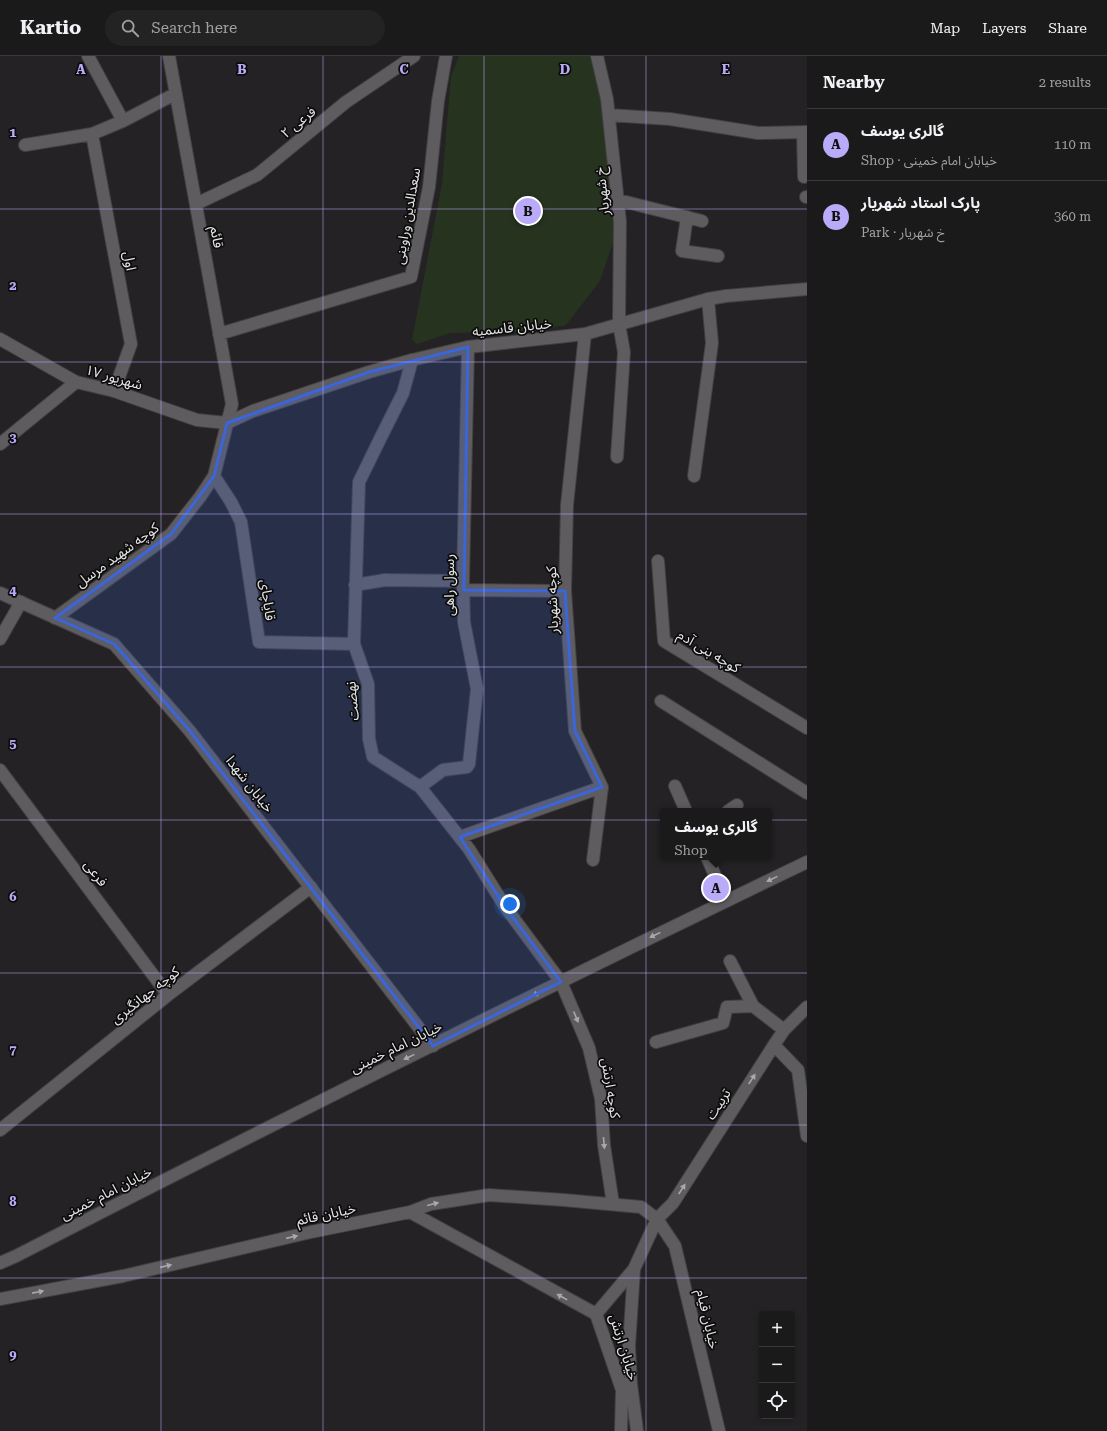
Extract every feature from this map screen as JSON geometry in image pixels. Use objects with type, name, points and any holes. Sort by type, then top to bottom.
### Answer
[{"type":"street","points":[[88,56],[124,120]]},
{"type":"street","name":"قائم","points":[[169,56],[232,404],[227,423]]},
{"type":"street","name":"فرعی ۲","points":[[196,204],[257,175],[346,102],[414,56]]},
{"type":"street","name":"سعدالدین وراوینی","points":[[219,334],[411,277],[429,187],[438,100],[446,56]]},
{"type":"street","name":"خ شهریار","points":[[597,56],[607,99],[620,222],[619,324],[624,352],[617,457]]},
{"type":"street","points":[[25,145],[92,134],[124,120],[175,94]]},
{"type":"street","points":[[609,115],[670,119],[758,134],[805,132],[804,177]]},
{"type":"street","name":"اول","points":[[92,134],[130,344],[114,391]]},
{"type":"street","points":[[618,200],[702,221]]},
{"type":"street","points":[[687,217],[682,251],[718,256]]},
{"type":"street","name":"خیابان قاسمیه","points":[[227,423],[253,411],[369,372],[468,347],[585,334],[708,299],[807,289]]},
{"type":"street","points":[[694,476],[712,343],[708,299]]},
{"type":"street","name":"کوچه شهریار","points":[[585,334],[567,505],[565,591],[575,731],[602,787]]},
{"type":"street","name":"۱۷ شهریور","points":[[0,339],[76,382],[114,391],[197,420],[227,423]]},
{"type":"street","name":"رسول راهی","points":[[420,787],[443,770],[464,768],[469,764],[477,689],[464,622],[468,347]]},
{"type":"street","name":"نهضت","points":[[412,360],[403,393],[359,482],[354,644],[368,684],[369,739],[373,757],[420,787],[469,849],[506,908],[561,982]]},
{"type":"street","points":[[0,444],[76,382]]},
{"type":"street","name":"کوچه شهید مرسل","points":[[55,618],[171,534],[200,497],[214,476],[227,423]]},
{"type":"street","name":"قایاچای","points":[[214,476],[231,502],[241,522],[259,642],[354,644]]},
{"type":"street","name":"کوچه بنی آدم","points":[[658,562],[664,641],[807,728]]},
{"type":"street","points":[[355,585],[385,580],[565,591]]},
{"type":"street","name":"خیابان شهدا","points":[[0,593],[114,644],[189,730],[433,1046]]},
{"type":"street","points":[[0,639],[21,602]]},
{"type":"street","points":[[661,701],[807,793]]},
{"type":"street","name":"فرعی","points":[[0,770],[168,995]]},
{"type":"street","points":[[675,786],[685,808]]},
{"type":"street","points":[[460,837],[602,787],[593,860]]},
{"type":"street","points":[[708,860],[726,901]]},
{"type":"street","name":"خیابان امام خمینی","points":[[0,1263],[232,1145],[807,862]]},
{"type":"street","name":"کوچه جهانگیری","points":[[0,1129],[168,995],[311,887]]},
{"type":"street","points":[[730,961],[753,1006],[784,1030]]},
{"type":"street","name":"کوچه ارتش","points":[[561,982],[589,1048],[601,1099],[604,1145],[612,1204]]},
{"type":"street","points":[[656,1042],[723,1023],[728,1007],[753,1006]]},
{"type":"street","name":"تربیت","points":[[657,1218],[673,1203],[784,1030],[807,1007]]},
{"type":"street","points":[[774,1045],[798,1070],[807,1136]]},
{"type":"street","name":"خیابان قائم","points":[[0,1299],[123,1276],[311,1232],[410,1212],[431,1204],[489,1195],[612,1204],[641,1208],[657,1218]]},
{"type":"street","points":[[410,1212],[596,1314]]},
{"type":"street","name":"خیابان ارتش","points":[[621,1431],[622,1390],[596,1314],[634,1269],[657,1218]]},
{"type":"street","name":"خیابان قیام","points":[[657,1218],[675,1246],[719,1431]]},
{"type":"street","points":[[634,1269],[629,1346],[631,1384],[637,1431]]},
{"type":"highlighted area","points":[[468,347],[464,590],[565,591],[575,731],[602,787],[460,837],[506,908],[561,982],[433,1046],[189,730],[114,644],[55,618],[171,534],[214,476],[227,423],[369,372]]},
{"type":"green space","points":[[459,56],[597,56],[620,222],[600,281],[566,325],[535,331],[450,333],[417,344],[412,340],[442,184],[451,76]]},
{"type":"place","name":"پارک استاد شهریار","points":[[528,211]]},
{"type":"place","name":"گالری یوسف","points":[[716,888]]}]
